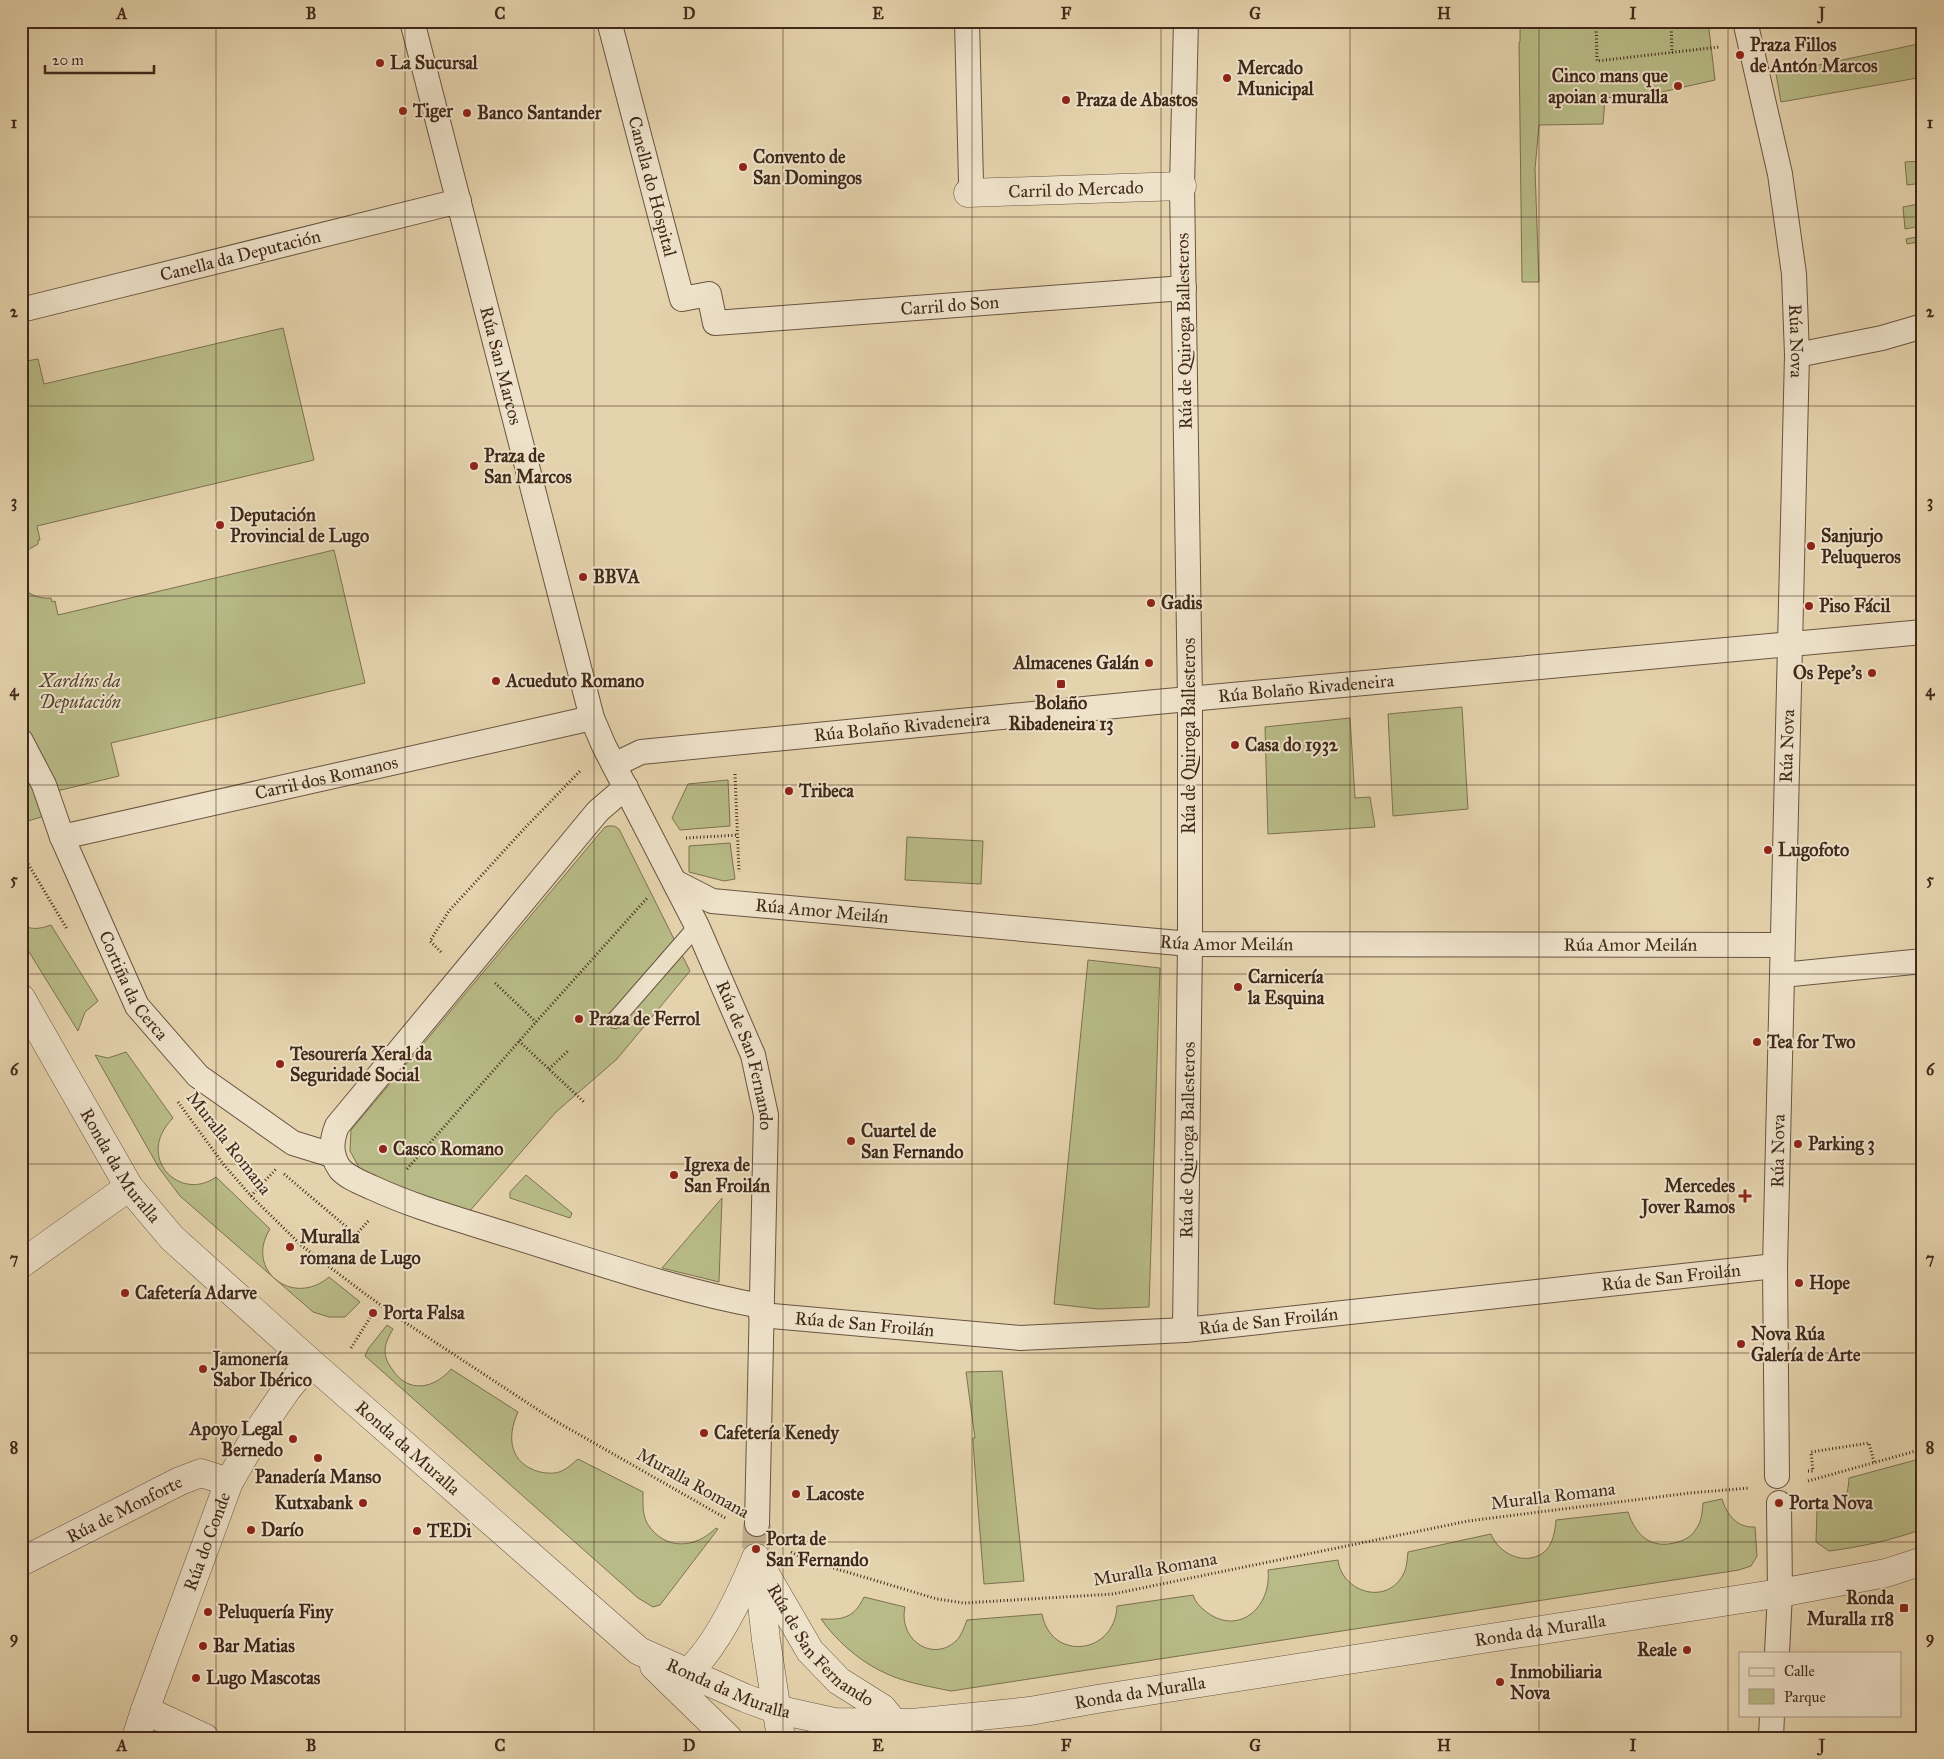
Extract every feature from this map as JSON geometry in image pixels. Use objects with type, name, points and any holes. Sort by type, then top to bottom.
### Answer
[{"type":"street","name":"Rúa San Marcos","points":[[412,21],[592,718],[609,756]]},
{"type":"street","name":"Canella do Hospital","points":[[608,21],[682,299],[709,294],[716,322]]},
{"type":"street","points":[[967,21],[970,188]]},
{"type":"street","name":"Rúa de Quiroga Ballesteros","points":[[1185,1330],[1190,944],[1190,699],[1182,186],[1186,21]]},
{"type":"street","name":"Rúa Nova","points":[[1747,31],[1780,174],[1794,274],[1797,355],[1775,1266],[1777,1474]]},
{"type":"street","name":"Carril do Mercado","points":[[970,188],[1182,186]]},
{"type":"street","name":"Canella da Deputación","points":[[21,310],[459,201]]},
{"type":"street","name":"Carril do Son","points":[[716,322],[1184,288]]},
{"type":"street","points":[[1797,355],[1882,338],[1923,326]]},
{"type":"street","name":"Rúa Bolaño Rivadeneira","points":[[609,756],[1190,699],[1923,632]]},
{"type":"street","name":"Carril dos Romanos","points":[[62,837],[592,718]]},
{"type":"street","name":"Cortiña da Cerca","points":[[21,741],[44,785],[62,837],[137,1006],[198,1076],[293,1143],[332,1155]]},
{"type":"street","name":"Rúa de San Fernando","points":[[609,756],[697,926],[753,1056],[766,1115],[757,1544],[775,1709],[781,1738]]},
{"type":"street","points":[[626,787],[598,811],[337,1126],[332,1138],[332,1155],[341,1169],[354,1179],[386,1194],[438,1213],[702,1294],[761,1310]]},
{"type":"street","name":"Rúa Amor Meilán","points":[[676,885],[712,901],[1190,944],[1782,945]]},
{"type":"street","points":[[1782,975],[1923,960]]},
{"type":"street","name":"Ronda da Muralla","points":[[21,998],[129,1187],[172,1238],[639,1651],[775,1709],[834,1722],[895,1724],[1030,1711],[1780,1593],[1886,1574],[1923,1561]]},
{"type":"street","points":[[21,1264],[129,1187]]},
{"type":"street","name":"Rúa de San Froilán","points":[[761,1310],[1020,1338],[1185,1330],[1775,1266]]},
{"type":"street","name":"Rúa do Conde","points":[[136,1738],[144,1710],[229,1482],[259,1430],[287,1389],[310,1362]]},
{"type":"street","name":"Rúa de Monforte","points":[[21,1562],[180,1481],[201,1473],[229,1482]]},
{"type":"street","points":[[1777,1652],[1780,1593],[1778,1502]]},
{"type":"street","name":"Rúa de San Fernando","points":[[687,1673],[700,1662],[725,1621],[746,1581],[757,1544]]},
{"type":"street","name":"Rúa de San Fernando","points":[[757,1544],[810,1651],[839,1680],[882,1708],[895,1724]]},
{"type":"street","points":[[639,1651],[728,1738]]},
{"type":"street","points":[[144,1710],[205,1738]]},
{"type":"street","points":[[1771,1738],[1772,1716]]},
{"type":"street","points":[[856,1738],[895,1724]]},
{"type":"lane","points":[[615,1020],[697,926]]},
{"type":"path","points":[[1596,21],[1597,61],[1711,48],[1747,31]]},
{"type":"path","points":[[1672,21],[1672,53]]},
{"type":"path","points":[[734,743],[741,903]]},
{"type":"path","points":[[536,1022],[468,968],[430,941],[449,911],[523,830],[609,756]]},
{"type":"path","points":[[653,840],[738,835]]},
{"type":"path","points":[[21,852],[71,936]]},
{"type":"path","points":[[386,1194],[646,898],[676,885]]},
{"type":"path","points":[[519,1042],[584,1102]]},
{"type":"path","points":[[549,1069],[569,1050]]},
{"type":"path","name":"Muralla Romana","points":[[177,1100],[224,1165],[251,1196],[302,1246],[403,1321],[552,1418],[732,1522]]},
{"type":"path","points":[[251,1196],[276,1168],[356,1235],[364,1226]]},
{"type":"path","points":[[351,1348],[373,1313]]},
{"type":"path","points":[[1777,1474],[1813,1472],[1811,1452],[1869,1443],[1874,1462]]},
{"type":"path","points":[[1802,1482],[1831,1476],[1923,1449]]},
{"type":"path","name":"Muralla Romana","points":[[791,1552],[808,1560],[937,1599],[964,1602],[1113,1594],[1468,1521],[1690,1493],[1756,1488]]},
{"type":"green space","points":[[1520,21],[1708,21],[1715,80],[1662,92],[1605,98],[1603,124],[1539,125],[1535,169],[1539,282],[1522,282]]},
{"type":"green space","points":[[1923,43],[1923,77],[1781,102],[1776,74]]},
{"type":"green space","points":[[1923,161],[1923,183],[1907,185],[1905,162]]},
{"type":"green space","points":[[1923,203],[1923,241],[1907,244],[1906,239],[1917,237],[1916,227],[1905,229],[1903,207]]},
{"type":"green space","points":[[283,328],[314,460],[37,526],[40,540],[38,540],[38,544],[26,551],[21,557],[21,362],[38,359],[44,384]]},
{"type":"green space","name":"Xardíns da Deputación","points":[[334,550],[365,683],[111,743],[119,776],[57,791],[62,811],[21,823],[21,586],[34,596],[51,598],[52,602],[55,601],[58,615]]},
{"type":"green space","points":[[1462,707],[1468,809],[1393,816],[1388,714]]},
{"type":"green space","points":[[1350,718],[1355,798],[1370,797],[1375,827],[1268,834],[1265,727]]},
{"type":"green space","points":[[728,780],[730,826],[680,830],[672,818],[688,784]]},
{"type":"green space","points":[[614,826],[619,829],[690,971],[617,1059],[556,1112],[468,1213],[430,1201],[361,1171],[350,1151],[351,1130],[605,827]]},
{"type":"green space","points":[[907,837],[983,841],[981,884],[905,880]]},
{"type":"green space","points":[[730,843],[735,879],[724,881],[689,872],[689,846]]},
{"type":"green space","points":[[21,925],[36,928],[51,925],[98,1001],[85,1012],[78,1031],[21,939]]},
{"type":"green space","points":[[1088,960],[1160,968],[1149,1307],[1098,1309],[1054,1304]]},
{"type":"green space","points":[[126,1052],[173,1118],[162,1133],[158,1147],[160,1161],[166,1172],[176,1180],[189,1184],[202,1184],[216,1177],[270,1229],[264,1244],[263,1258],[268,1270],[276,1280],[180,1196],[159,1168],[95,1055],[108,1058]]},
{"type":"green space","points":[[526,1175],[572,1213],[570,1218],[510,1198],[510,1192]]},
{"type":"green space","points":[[722,1198],[719,1282],[662,1268]]},
{"type":"green space","points":[[329,1277],[360,1302],[345,1317],[329,1317],[313,1312],[276,1280],[288,1286],[301,1288],[315,1286]]},
{"type":"green space","points":[[387,1325],[393,1329],[386,1345],[386,1358],[398,1377],[413,1385],[421,1386],[437,1381],[451,1369],[518,1412],[512,1431],[513,1449],[522,1463],[530,1468],[540,1472],[557,1473],[578,1459],[643,1492],[644,1512],[647,1523],[662,1539],[671,1542],[689,1543],[708,1535],[716,1528],[718,1529],[660,1605],[653,1607],[638,1598],[365,1356],[368,1349]]},
{"type":"green space","points":[[1002,1371],[1024,1581],[984,1584],[973,1443],[973,1438],[975,1438],[966,1372]]},
{"type":"green space","points":[[1923,1458],[1923,1529],[1876,1543],[1829,1551],[1816,1542],[1817,1511],[1832,1509],[1841,1503],[1847,1493],[1849,1478]]},
{"type":"green space","points":[[1722,1499],[1730,1515],[1738,1523],[1755,1527],[1757,1556],[1751,1566],[1739,1570],[951,1691],[905,1681],[887,1674],[847,1648],[821,1619],[836,1619],[847,1616],[856,1609],[864,1597],[905,1607],[904,1619],[912,1638],[927,1648],[937,1649],[947,1647],[956,1641],[967,1620],[1042,1614],[1048,1629],[1057,1640],[1069,1645],[1082,1646],[1095,1643],[1106,1635],[1114,1622],[1117,1606],[1193,1595],[1200,1607],[1216,1618],[1228,1621],[1240,1620],[1250,1615],[1258,1607],[1268,1584],[1268,1570],[1338,1560],[1341,1571],[1347,1580],[1356,1587],[1376,1592],[1386,1590],[1395,1585],[1403,1575],[1407,1564],[1408,1552],[1491,1534],[1500,1547],[1513,1556],[1520,1558],[1536,1557],[1549,1546],[1556,1520],[1628,1512],[1635,1528],[1646,1539],[1660,1544],[1668,1544],[1678,1542],[1690,1536],[1701,1520],[1703,1503]]},
{"type":"tunnel","points":[[756,1549],[757,1524]]},
{"type":"place","name":"Praza Fillos de Antón Marcos","points":[[1740,55]]},
{"type":"place","name":"La Sucursal","points":[[380,63]]},
{"type":"place","name":"Mercado Municipal","points":[[1227,78]]},
{"type":"place","name":"Cinco mans que apoian a muralla","points":[[1678,86]]},
{"type":"place","name":"Praza de Abastos","points":[[1066,100]]},
{"type":"place","name":"Tiger","points":[[403,111]]},
{"type":"place","name":"Banco Santander","points":[[467,113]]},
{"type":"place","name":"Convento de San Domingos","points":[[743,167]]},
{"type":"place","name":"Praza de San Marcos","points":[[474,466]]},
{"type":"place","name":"Deputación Provincial de Lugo","points":[[220,525]]},
{"type":"place","name":"Sanjurjo Peluqueros","points":[[1811,546]]},
{"type":"place","name":"BBVA","points":[[583,577]]},
{"type":"place","name":"Gadis","points":[[1151,603]]},
{"type":"place","name":"Piso Fácil","points":[[1809,606]]},
{"type":"place","name":"Almacenes Galán","points":[[1149,663]]},
{"type":"place","name":"Os Pepe's","points":[[1872,673]]},
{"type":"place","name":"Acueduto Romano","points":[[496,681]]},
{"type":"place","name":"Bolaño Ribadeneira 13","points":[[1061,684]]},
{"type":"place","name":"Casa do 1932","points":[[1235,745]]},
{"type":"place","name":"Tribeca","points":[[789,791]]},
{"type":"place","name":"Lugofoto","points":[[1768,850]]},
{"type":"place","name":"Carnicería la Esquina","points":[[1238,987]]},
{"type":"place","name":"Praza de Ferrol","points":[[579,1019]]},
{"type":"place","name":"Tea for Two","points":[[1757,1042]]},
{"type":"place","name":"Tesourería Xeral da Seguridade Social","points":[[280,1064]]},
{"type":"place","name":"Cuartel de San Fernando","points":[[851,1141]]},
{"type":"place","name":"Parking 3","points":[[1798,1144]]},
{"type":"place","name":"Casco Romano","points":[[383,1149]]},
{"type":"place","name":"Igrexa de San Froilán","points":[[674,1175]]},
{"type":"place","name":"Mercedes Jover Ramos","points":[[1745,1196]]},
{"type":"place","name":"Muralla romana de Lugo","points":[[290,1247]]},
{"type":"place","name":"Hope","points":[[1799,1283]]},
{"type":"place","name":"Cafetería Adarve","points":[[125,1293]]},
{"type":"place","name":"Porta Falsa","points":[[373,1313]]},
{"type":"place","name":"Nova Rúa Galería de Arte","points":[[1741,1344]]},
{"type":"place","name":"Jamonería Sabor Ibérico","points":[[203,1369]]},
{"type":"place","name":"Cafetería Kenedy","points":[[704,1433]]},
{"type":"place","name":"Apoyo Legal Bernedo","points":[[293,1439]]},
{"type":"place","name":"Panadería Manso","points":[[318,1458]]},
{"type":"place","name":"Lacoste","points":[[796,1494]]},
{"type":"place","name":"Kutxabank","points":[[363,1503]]},
{"type":"place","name":"Porta Nova","points":[[1779,1503]]},
{"type":"place","name":"Darío","points":[[251,1530]]},
{"type":"place","name":"TEDi","points":[[417,1531]]},
{"type":"place","name":"Porta de San Fernando","points":[[756,1549]]},
{"type":"place","name":"Ronda Muralla 118","points":[[1904,1608]]},
{"type":"place","name":"Peluquería Finy","points":[[208,1612]]},
{"type":"place","name":"Bar Matias","points":[[203,1646]]},
{"type":"place","name":"Reale","points":[[1687,1650]]},
{"type":"place","name":"Lugo Mascotas","points":[[196,1678]]},
{"type":"place","name":"Inmobiliaria Nova","points":[[1500,1682]]}]
